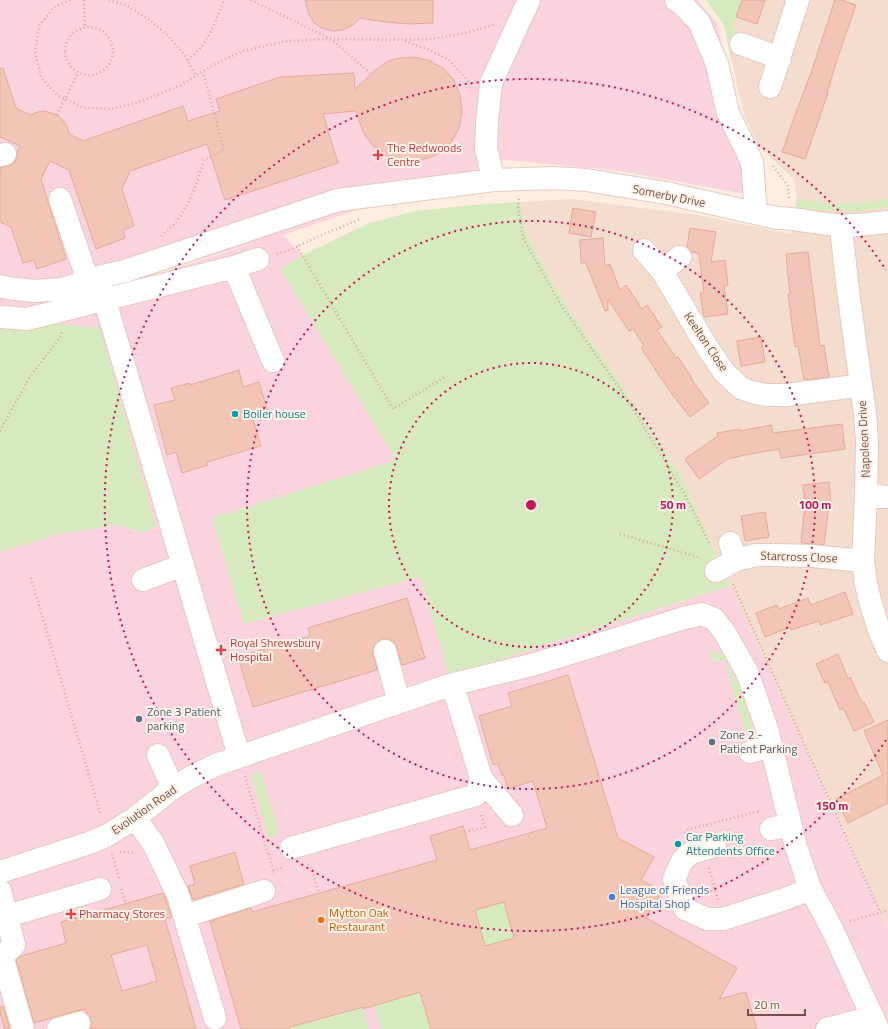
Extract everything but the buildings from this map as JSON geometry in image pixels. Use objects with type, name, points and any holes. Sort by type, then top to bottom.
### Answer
[{"type":"street","points":[[494,180],[486,149],[491,83],[528,0]]},
{"type":"street","points":[[676,0],[681,3],[699,22],[717,64],[728,113],[752,162],[756,213]]},
{"type":"street","points":[[770,87],[798,0]]},
{"type":"street","points":[[740,44],[780,58]]},
{"type":"street","name":"Somerby Drive","points":[[0,286],[34,290],[63,289],[338,200],[494,180],[554,178],[586,180],[666,194],[777,218],[790,218],[810,222],[842,225],[888,222]]},
{"type":"street","points":[[60,199],[93,279],[104,300],[183,565],[242,755]]},
{"type":"street","name":"Napoleon Drive","points":[[842,225],[849,299],[865,413],[866,495],[863,561],[866,584],[871,604],[879,630],[888,651]]},
{"type":"street","name":"Keelton Close","points":[[644,250],[662,271],[707,347],[724,372],[741,388],[766,395],[786,395],[861,384]]},
{"type":"street","points":[[662,271],[680,257]]},
{"type":"street","points":[[0,317],[26,319],[234,267],[258,259]]},
{"type":"street","points":[[234,267],[273,360]]},
{"type":"street","points":[[866,495],[888,497]]},
{"type":"street","name":"Starcross Close","points":[[727,560],[756,555],[775,555],[812,556],[863,561]]},
{"type":"street","points":[[143,580],[183,565]]},
{"type":"street","name":"Evolution Road","points":[[0,872],[106,836],[135,818],[172,788],[218,764],[242,755],[450,685],[535,664],[616,647],[666,623],[702,614],[714,619],[725,633],[747,672],[767,729],[771,746],[780,827],[796,847],[810,888],[832,929],[875,1023]]},
{"type":"street","points":[[384,651],[399,702]]},
{"type":"street","points":[[450,685],[457,699],[481,778],[512,815]]},
{"type":"street","points":[[750,752],[771,746]]},
{"type":"street","points":[[158,755],[172,788]]},
{"type":"street","points":[[294,858],[476,795],[481,778]]},
{"type":"street","points":[[135,818],[152,844],[178,895],[216,1018]]},
{"type":"street","points":[[712,856],[691,853],[682,861],[674,879],[685,909],[707,919],[723,919],[779,901],[810,888]]},
{"type":"street","points":[[185,916],[269,885]]},
{"type":"street","points":[[6,916],[100,890]]},
{"type":"street","points":[[0,891],[14,944],[1,958],[23,1029]]},
{"type":"street","points":[[827,1029],[875,1023]]},
{"type":"street","points":[[58,1029],[79,1024]]},
{"type":"path","points":[[70,0],[53,8],[38,26],[35,52],[41,77],[57,95],[84,108],[112,109],[145,100],[181,85],[213,65],[243,51],[286,41],[331,39],[433,39],[465,33],[499,24]]},
{"type":"path","points":[[84,0],[85,27]]},
{"type":"path","points":[[109,0],[128,6],[151,21],[167,35],[185,55],[196,76]]},
{"type":"path","points":[[188,60],[200,49],[212,30],[224,0]]},
{"type":"path","points":[[251,0],[331,39],[371,74]]},
{"type":"path","points":[[85,27],[94,28],[101,31],[108,36],[112,43],[113,51],[111,60],[107,67],[101,72],[93,75],[78,73],[68,62],[65,48],[68,40],[72,34],[85,27]]},
{"type":"path","points":[[402,40],[448,59],[471,84]]},
{"type":"path","points":[[160,238],[177,222],[198,181],[204,160],[224,150],[203,72]]},
{"type":"path","points":[[57,116],[78,73]]},
{"type":"path","points":[[770,163],[780,173],[788,186],[790,218]]},
{"type":"path","points":[[522,179],[518,208],[523,238],[561,305],[627,399],[684,493],[716,558],[727,560]]},
{"type":"path","points":[[258,259],[287,251],[366,217]]},
{"type":"path","points":[[297,246],[393,409],[445,377]]},
{"type":"path","points":[[0,431],[31,375],[61,336],[70,308]]},
{"type":"path","points":[[620,534],[727,560]]},
{"type":"path","points":[[727,560],[809,755],[880,912]]},
{"type":"path","points":[[31,578],[102,819]]},
{"type":"path","points":[[242,755],[242,766],[273,871],[269,885]]},
{"type":"path","points":[[465,832],[485,826]]},
{"type":"path","points":[[268,854],[294,858],[311,868],[319,893]]},
{"type":"path","points":[[712,856],[718,902]]},
{"type":"path","points":[[273,871],[294,858]]},
{"type":"path","points":[[848,922],[888,910]]},
{"type":"shaded area","name":"Royal Shrewsbury Hospital","points":[[0,0],[697,0],[717,23],[738,113],[762,197],[621,171],[478,157],[476,195],[365,207],[283,235],[302,255],[281,269],[396,460],[212,518],[244,624],[420,577],[449,676],[730,586],[888,929],[888,1029],[0,1029]],"holes":[[[258,242],[108,290],[34,306]]]},
{"type":"shaded area","points":[[706,0],[888,0],[888,929],[730,586],[682,478],[623,387],[567,307],[526,233],[521,202],[570,199],[697,215],[791,234],[797,199],[794,179],[759,147],[746,120],[724,25]]},
{"type":"green space","points":[[706,0],[742,0],[733,28],[738,30],[731,59],[724,25]]},
{"type":"green space","points":[[888,198],[888,207],[860,211],[795,209],[797,199],[834,204],[877,201]]},
{"type":"green space","points":[[521,202],[526,233],[546,271],[567,307],[623,387],[682,478],[730,586],[449,676],[420,577],[244,624],[212,518],[396,460],[280,269],[302,255],[370,223],[415,211],[482,204]]},
{"type":"green space","points":[[0,319],[100,328],[156,526],[143,533],[118,525],[59,534],[0,552]]},
{"type":"green space","points":[[710,650],[724,654],[739,686],[754,732],[745,734],[725,660],[714,662]]},
{"type":"green space","points":[[261,771],[279,834],[269,839],[251,775]]},
{"type":"green space","points":[[504,902],[514,938],[485,946],[475,910]]},
{"type":"green space","points":[[420,992],[431,1029],[381,1029],[374,1006]]},
{"type":"green space","points":[[363,1007],[369,1029],[290,1029],[290,1027]]},
{"type":"place","name":"The Redwoods Centre","points":[[378,155]]},
{"type":"place","name":"Boiler house","points":[[235,414]]},
{"type":"place","name":"Royal Shrewsbury Hospital","points":[[221,650]]},
{"type":"place","name":"Zone 3 Patient parking","points":[[139,719]]},
{"type":"place","name":"Zone 2 - Patient Parking","points":[[712,742]]},
{"type":"place","name":"Car Parking Attendents Office","points":[[678,844]]},
{"type":"place","name":"League of Friends Hospital Shop","points":[[612,897]]},
{"type":"place","name":"Pharmacy Stores","points":[[71,914]]},
{"type":"place","name":"Mytton Oak Restaurant","points":[[321,920]]}]
